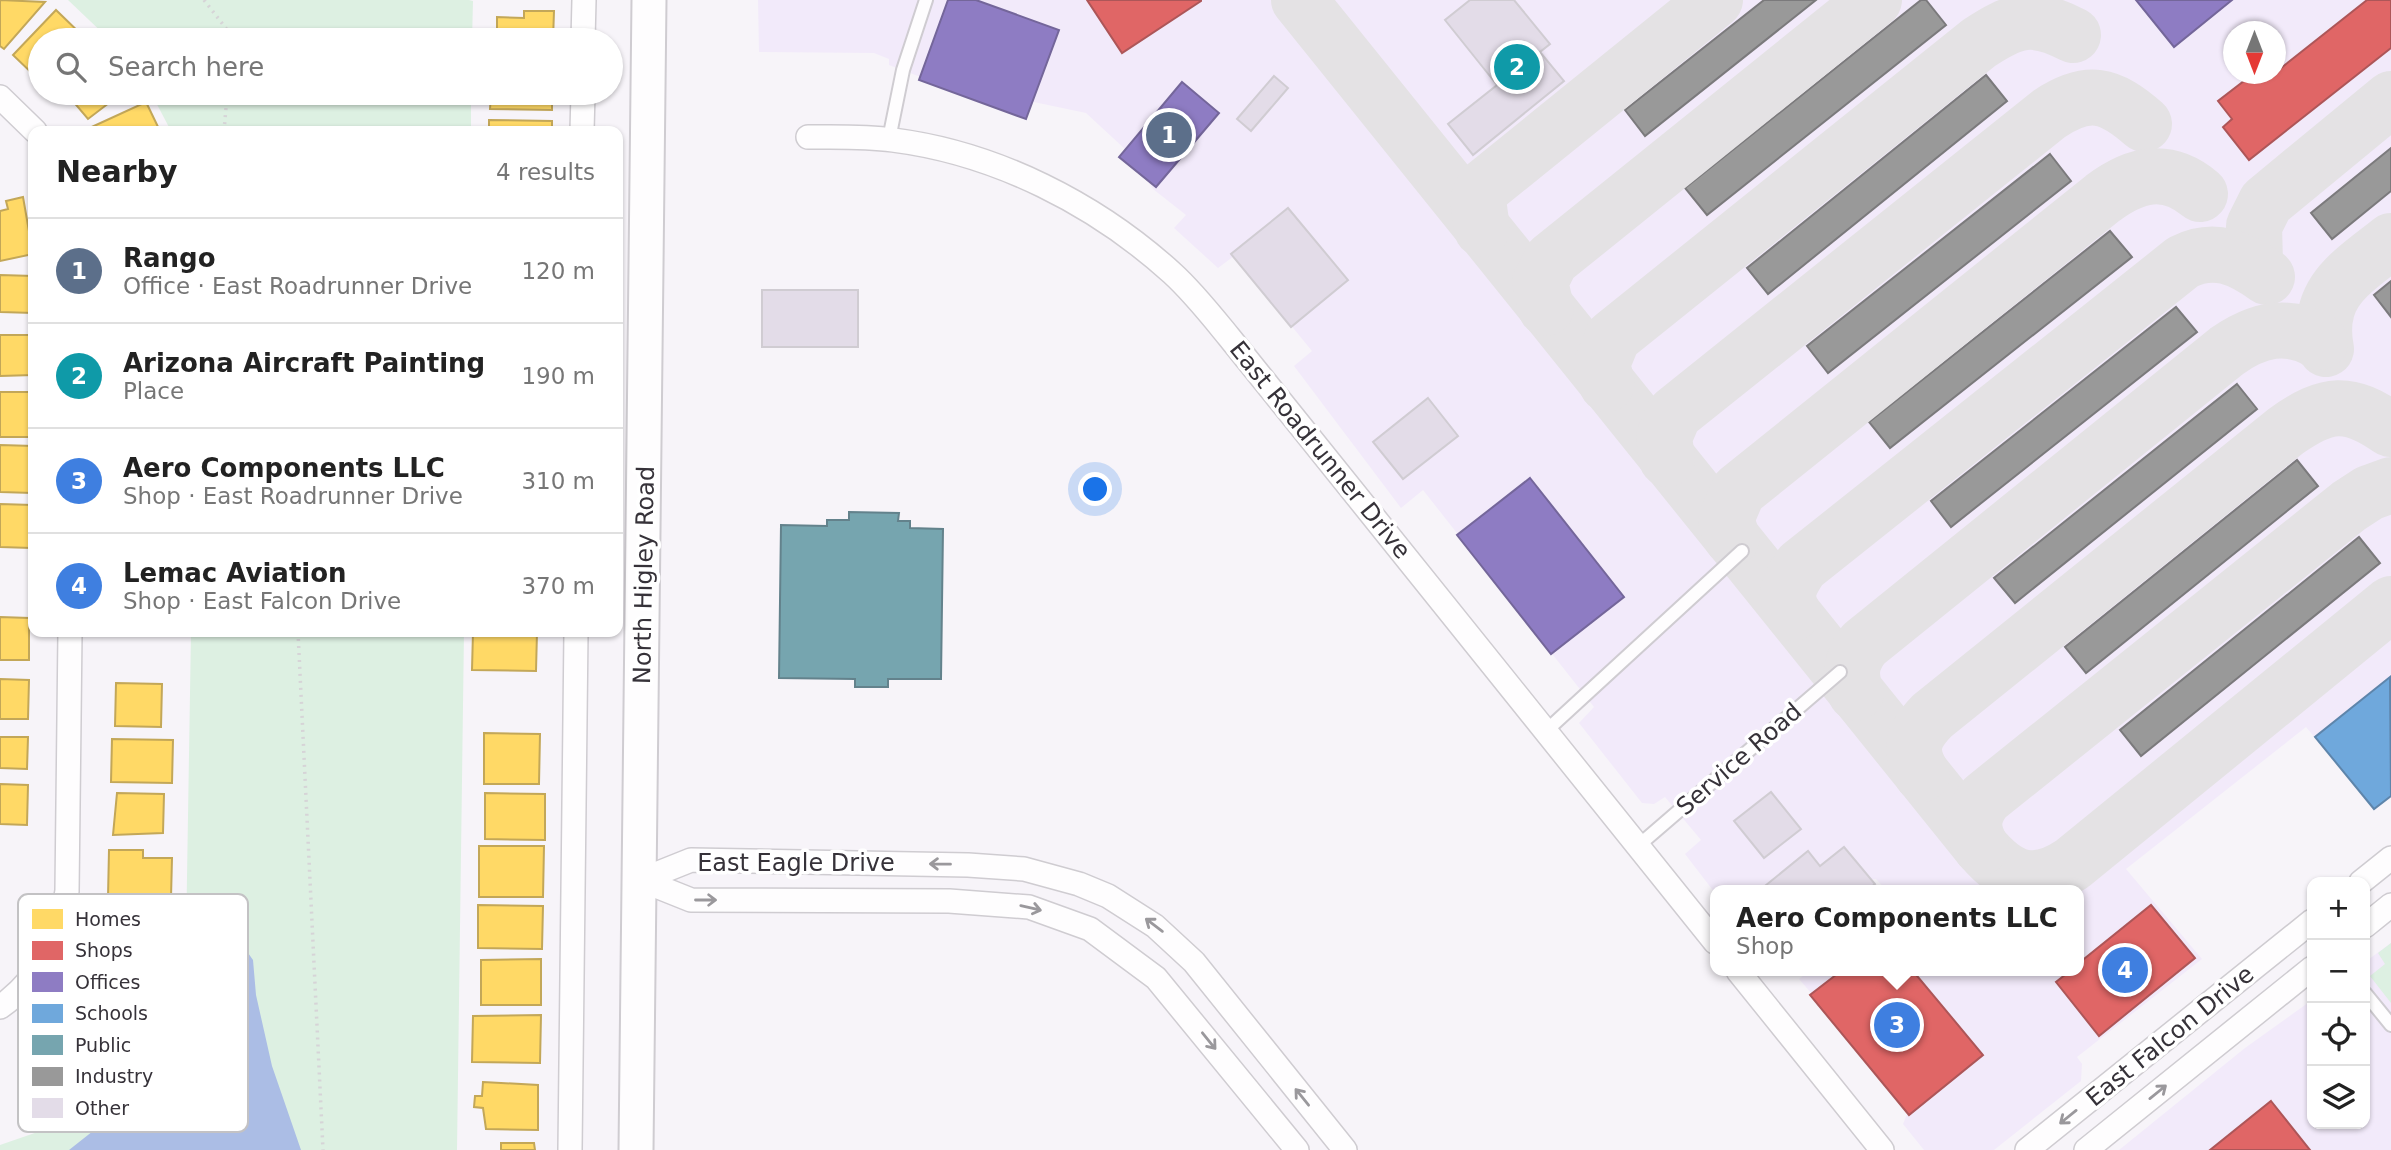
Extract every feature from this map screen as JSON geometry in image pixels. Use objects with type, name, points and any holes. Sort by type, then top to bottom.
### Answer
[{"type":"main road","name":"North Higley Road","points":[[636,1150],[649,0]]},
{"type":"street","points":[[583,28],[584,0]]},
{"type":"street","points":[[0,97],[29,126]]},
{"type":"street","points":[[582,126],[583,105]]},
{"type":"street","name":"East Roadrunner Drive","points":[[808,137],[890,139],[977,159],[1060,194],[1099,216],[1174,275],[1230,337],[1710,936]]},
{"type":"street","points":[[67,894],[70,637]]},
{"type":"street","points":[[570,1150],[576,637]]},
{"type":"street","points":[[2367,877],[2391,858]]},
{"type":"street","name":"East Eagle Drive","points":[[641,880],[691,860],[996,866],[1048,874],[1079,884],[1135,912],[1172,940],[1194,962],[1345,1150]]},
{"type":"street","name":"East Eagle Drive","points":[[641,880],[691,900],[993,903],[1029,907],[1080,925],[1117,946],[1156,978],[1297,1150]]},
{"type":"street","points":[[2370,922],[2391,905]]},
{"type":"street","name":"East Falcon Drive","points":[[2028,1150],[2307,925]]},
{"type":"street","name":"East Falcon Drive","points":[[2086,1150],[2307,972]]},
{"type":"street","points":[[1742,976],[1882,1150]]},
{"type":"street","points":[[0,1007],[18,989]]},
{"type":"lane","points":[[890,139],[903,70],[926,0]]},
{"type":"lane","points":[[1546,731],[1742,551]]},
{"type":"lane","name":"Service Road","points":[[1638,846],[1840,672]]},
{"type":"lane","points":[[2370,999],[2391,1025]]},
{"type":"path","points":[[204,0],[226,28]]},
{"type":"path","points":[[224,126],[227,105]]},
{"type":"path","points":[[298,637],[323,1150]]},
{"type":"shaded area","points":[[758,0],[2391,0],[2391,795],[2374,809],[2306,727],[2126,869],[2202,959],[2077,1057],[2082,1064],[2081,1081],[1994,1150],[1924,1150],[1903,1124],[1910,1107],[1799,979],[1803,976],[2084,976],[2084,885],[1881,885],[1876,879],[1832,885],[1710,886],[1685,854],[1701,840],[1665,797],[1654,804],[1642,803],[1579,723],[1594,707],[1423,490],[1401,508],[1294,366],[1312,351],[1234,256],[1218,268],[1174,228],[1186,215],[1153,189],[1126,150],[1086,113],[926,79],[889,65],[889,59],[874,53],[759,52]]},
{"type":"shaded area","points":[[2391,943],[2391,1150],[2119,1150],[2245,1048],[2307,1004],[2307,1129],[2370,1129],[2370,958]]},
{"type":"green space","points":[[68,0],[473,1],[472,28],[97,28]]},
{"type":"green space","points":[[157,105],[471,105],[471,126],[168,126]]},
{"type":"green space","points":[[191,637],[464,637],[457,1150],[0,1150],[0,1145],[38,1132],[248,1132],[248,894],[187,894]]},
{"type":"green space","points":[[2391,943],[2391,1003],[2370,976],[2385,964],[2378,953]]},
{"type":"water","points":[[248,953],[253,960],[256,995],[272,1066],[301,1150],[69,1150],[92,1132],[248,1132]]},
{"type":"building: Homes","points":[[0,0],[45,2],[4,49],[0,46]]},
{"type":"building: Homes","points":[[56,10],[75,28],[39,28]]},
{"type":"building: Homes","points":[[524,11],[554,11],[553,28],[497,28],[497,17],[524,18]]},
{"type":"building: Homes","points":[[28,39],[28,69],[13,55]]},
{"type":"building: Homes","points":[[76,105],[106,105],[88,119]]},
{"type":"building: Homes","points":[[139,105],[147,105],[158,126],[94,126]]},
{"type":"building: Homes","points":[[490,105],[552,105],[552,110],[490,109]]},
{"type":"building: Homes","points":[[489,120],[552,121],[552,126],[489,126]]},
{"type":"building: Homes","points":[[23,197],[28,226],[28,255],[0,261],[0,211],[8,209],[6,201]]},
{"type":"building: Homes","points":[[0,275],[28,276],[28,313],[0,312]]},
{"type":"building: Homes","points":[[0,335],[28,335],[28,375],[0,376]]},
{"type":"building: Homes","points":[[0,392],[28,392],[28,437],[0,437]]},
{"type":"building: Homes","points":[[0,445],[28,446],[28,493],[0,492]]},
{"type":"building: Homes","points":[[0,504],[28,505],[28,548],[0,547]]},
{"type":"building: Homes","points":[[0,617],[28,618],[29,660],[0,660]]},
{"type":"building: Homes","points":[[473,637],[537,637],[536,671],[472,670]]},
{"type":"building: Homes","points":[[0,679],[29,680],[28,719],[0,719]]},
{"type":"building: Homes","points":[[116,683],[162,684],[161,727],[115,726]]},
{"type":"building: Homes","points":[[484,733],[540,734],[539,784],[484,784]]},
{"type":"building: Homes","points":[[0,737],[28,737],[27,769],[0,768]]},
{"type":"building: Homes","points":[[112,739],[173,740],[172,783],[111,782]]},
{"type":"building: Homes","points":[[0,784],[28,785],[27,825],[0,824]]},
{"type":"building: Homes","points":[[117,793],[164,794],[163,833],[113,835]]},
{"type":"building: Homes","points":[[485,793],[545,794],[545,840],[485,839]]},
{"type":"building: Homes","points":[[479,846],[544,846],[543,897],[479,897]]},
{"type":"building: Homes","points":[[109,850],[143,850],[143,858],[172,858],[171,894],[108,894]]},
{"type":"building: Homes","points":[[478,905],[543,906],[542,949],[478,948]]},
{"type":"building: Homes","points":[[541,959],[541,1005],[481,1005],[481,960]]},
{"type":"building: Homes","points":[[541,1015],[540,1063],[472,1062],[473,1016]]},
{"type":"building: Homes","points":[[483,1082],[538,1085],[538,1130],[486,1129],[483,1108],[474,1107],[475,1096],[482,1096]]},
{"type":"building: Homes","points":[[501,1143],[534,1143],[535,1150],[501,1150]]},
{"type":"building: Shops","points":[[1087,0],[1201,0],[1201,1],[1122,53]]},
{"type":"building: Shops","points":[[2367,0],[2391,0],[2391,48],[2249,160],[2223,127],[2232,119],[2218,101],[2240,84],[2286,84],[2286,64]]},
{"type":"building: Shops","points":[[2151,905],[2195,958],[2099,1036],[2056,982],[2064,976],[2084,976],[2084,959]]},
{"type":"building: Shops","points":[[1835,976],[1917,976],[1983,1055],[1909,1115],[1810,995]]},
{"type":"building: Shops","points":[[2271,1101],[2310,1150],[2210,1150]]},
{"type":"building: Offices","points":[[948,0],[976,0],[1059,30],[1026,119],[919,80]]},
{"type":"building: Offices","points":[[2136,0],[2232,0],[2174,47]]},
{"type":"building: Offices","points":[[1182,82],[1219,113],[1156,187],[1119,157]]},
{"type":"building: Offices","points":[[1530,478],[1624,597],[1551,654],[1457,535]]},
{"type":"building: Schools","points":[[2390,677],[2391,796],[2374,809],[2315,737]]},
{"type":"building: Public","points":[[849,512],[899,513],[898,521],[910,521],[910,528],[943,529],[941,679],[888,679],[888,687],[855,687],[855,679],[779,678],[781,525],[827,526],[827,520],[849,520]]},
{"type":"building: Industry","points":[[1764,0],[1816,0],[1645,136],[1625,110]]},
{"type":"building: Industry","points":[[1921,0],[1926,0],[1946,25],[1707,215],[1685,188]]},
{"type":"building: Industry","points":[[1986,75],[2007,101],[1768,294],[1747,268]]},
{"type":"building: Industry","points":[[2391,148],[2391,191],[2332,239],[2311,213]]},
{"type":"building: Industry","points":[[2050,154],[2071,181],[1828,373],[1807,346]]},
{"type":"building: Industry","points":[[2110,231],[2132,257],[1890,448],[1869,422]]},
{"type":"building: Industry","points":[[2391,281],[2391,317],[2374,295]]},
{"type":"building: Industry","points":[[2176,307],[2197,332],[1951,527],[1931,501]]},
{"type":"building: Industry","points":[[2237,384],[2257,409],[2015,603],[1994,578]]},
{"type":"building: Industry","points":[[2297,460],[2318,486],[2086,673],[2065,647]]},
{"type":"building: Industry","points":[[2359,537],[2380,563],[2141,756],[2120,730]]},
{"type":"building: Other","points":[[1470,0],[1514,0],[1550,44],[1540,52],[1564,81],[1473,155],[1448,124],[1497,85],[1445,20]]},
{"type":"building: Other","points":[[1274,76],[1288,88],[1251,131],[1237,119]]},
{"type":"building: Other","points":[[1288,208],[1348,280],[1291,327],[1231,254]]},
{"type":"building: Other","points":[[762,290],[858,290],[858,347],[762,347]]},
{"type":"building: Other","points":[[1428,398],[1458,436],[1403,479],[1373,442]]},
{"type":"building: Other","points":[[1771,792],[1801,829],[1764,858],[1734,821]]},
{"type":"building: Other","points":[[1844,847],[1875,884],[1766,885],[1808,851],[1820,866]]},
{"type":"taxiway","points":[[1299,0],[1981,847],[2012,873],[2023,877],[2046,877],[2072,864],[2391,604]]},
{"type":"taxiway","points":[[1482,229],[1478,200],[1484,187],[1715,0]]},
{"type":"taxiway","points":[[1546,308],[1540,282],[1551,260],[1874,0]]},
{"type":"taxiway","points":[[1607,384],[1602,364],[1613,337],[1979,43],[2003,29],[2024,22],[2047,24],[2073,35]]},
{"type":"taxiway","points":[[1667,459],[1664,437],[1674,414],[2049,114],[2076,100],[2098,98],[2120,106],[2144,124]]},
{"type":"taxiway","points":[[2255,262],[2254,226],[2266,202],[2391,99]]},
{"type":"taxiway","points":[[1732,538],[1726,519],[1738,491],[2103,198],[2127,183],[2151,176],[2175,179],[2200,194]]},
{"type":"taxiway","points":[[2326,349],[2324,329],[2331,298],[2350,274],[2391,241]]},
{"type":"taxiway","points":[[1793,613],[1788,594],[1801,566],[2183,262],[2206,255],[2227,256],[2247,264],[2267,277]]},
{"type":"taxiway","points":[[1856,693],[1852,680],[1853,667],[1864,644],[2227,351],[2250,338],[2272,331],[2296,332],[2320,342]]},
{"type":"taxiway","points":[[1922,774],[1915,757],[1915,743],[1920,730],[1932,716],[2286,431],[2314,414],[2338,408],[2362,413],[2390,429]]},
{"type":"taxiway","points":[[1981,847],[1974,822],[1977,810],[1985,798],[2349,506],[2369,493],[2391,485]]},
{"type":"place","name":"Arizona Aircraft Painting","points":[[1517,67]]},
{"type":"place","name":"Rango","points":[[1169,135]]},
{"type":"place","name":"Lemac Aviation","points":[[2125,970]]},
{"type":"place","name":"Aero Components LLC","points":[[1897,1025]]}]
